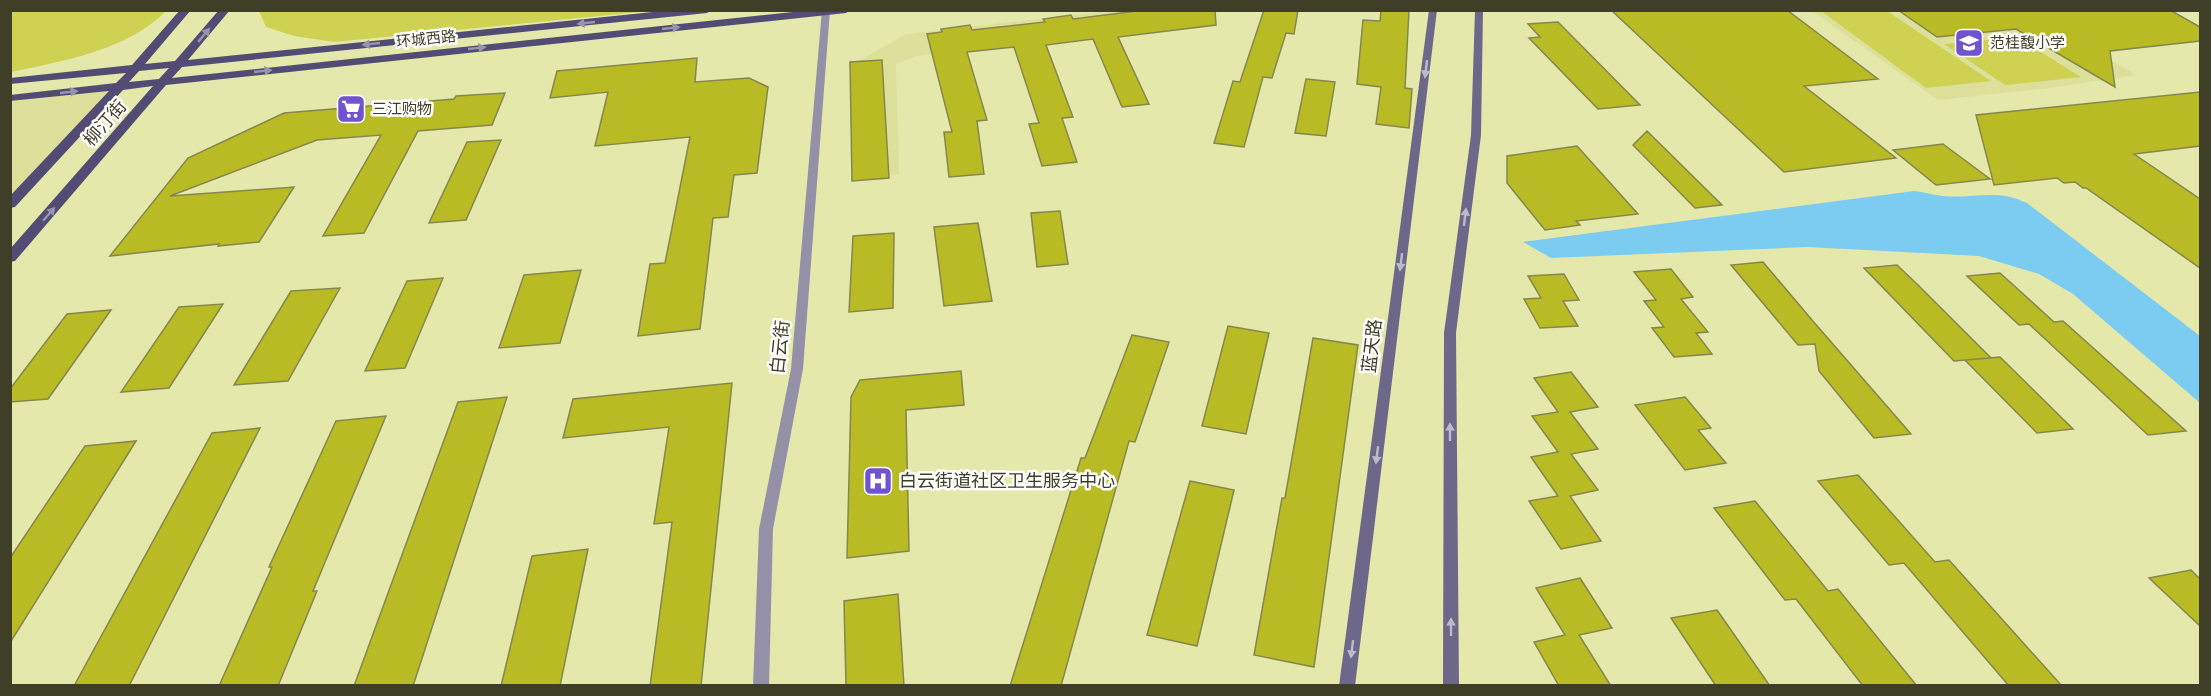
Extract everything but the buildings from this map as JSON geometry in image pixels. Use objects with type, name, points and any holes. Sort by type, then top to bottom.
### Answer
[{"type":"main road","name":"柳汀街","points":[[10,204],[119,87],[186,10]]},
{"type":"main road","name":"柳汀街","points":[[10,258],[166,81],[225,10]]},
{"type":"main road","name":"环城西路","points":[[10,81],[707,10]]},
{"type":"main road","name":"环城西路","points":[[10,98],[846,10]]},
{"type":"street","name":"蓝天路","points":[[1347,686],[1433,10]]},
{"type":"street","points":[[1451,686],[1450,333],[1476,135],[1479,10]]},
{"type":"street","name":"白云街","points":[[762,686],[766,529],[797,369],[826,11]]},
{"type":"shaded area","points":[[1117,10],[1174,11],[1184,25],[916,56],[896,64],[899,174],[855,177],[857,62],[906,34]]},
{"type":"shaded area","points":[[10,11],[166,11],[151,24],[114,45],[73,58],[11,72]]},
{"type":"shaded area","points":[[259,11],[650,11],[334,42],[294,36],[266,27]]},
{"type":"shaded area","name":"范桂馥小学","points":[[1812,11],[2026,11],[2136,75],[2050,88],[1938,100]]},
{"type":"shaded area","points":[[1821,11],[1887,11],[1991,81],[1926,88]]},
{"type":"shaded area","points":[[2017,37],[2081,77],[2005,85],[1944,44]]},
{"type":"shaded area","points":[[109,91],[11,196],[11,101]]},
{"type":"water","points":[[1914,191],[1954,197],[2005,196],[2027,203],[2200,336],[2200,403],[2073,294],[2039,274],[1979,256],[1808,247],[1551,258],[1523,242]]},
{"type":"place","name":"范桂馥小学","points":[[1969,43]]},
{"type":"place","name":"三江购物","points":[[351,109]]},
{"type":"place","name":"白云街道社区卫生服务中心","points":[[878,481]]}]
